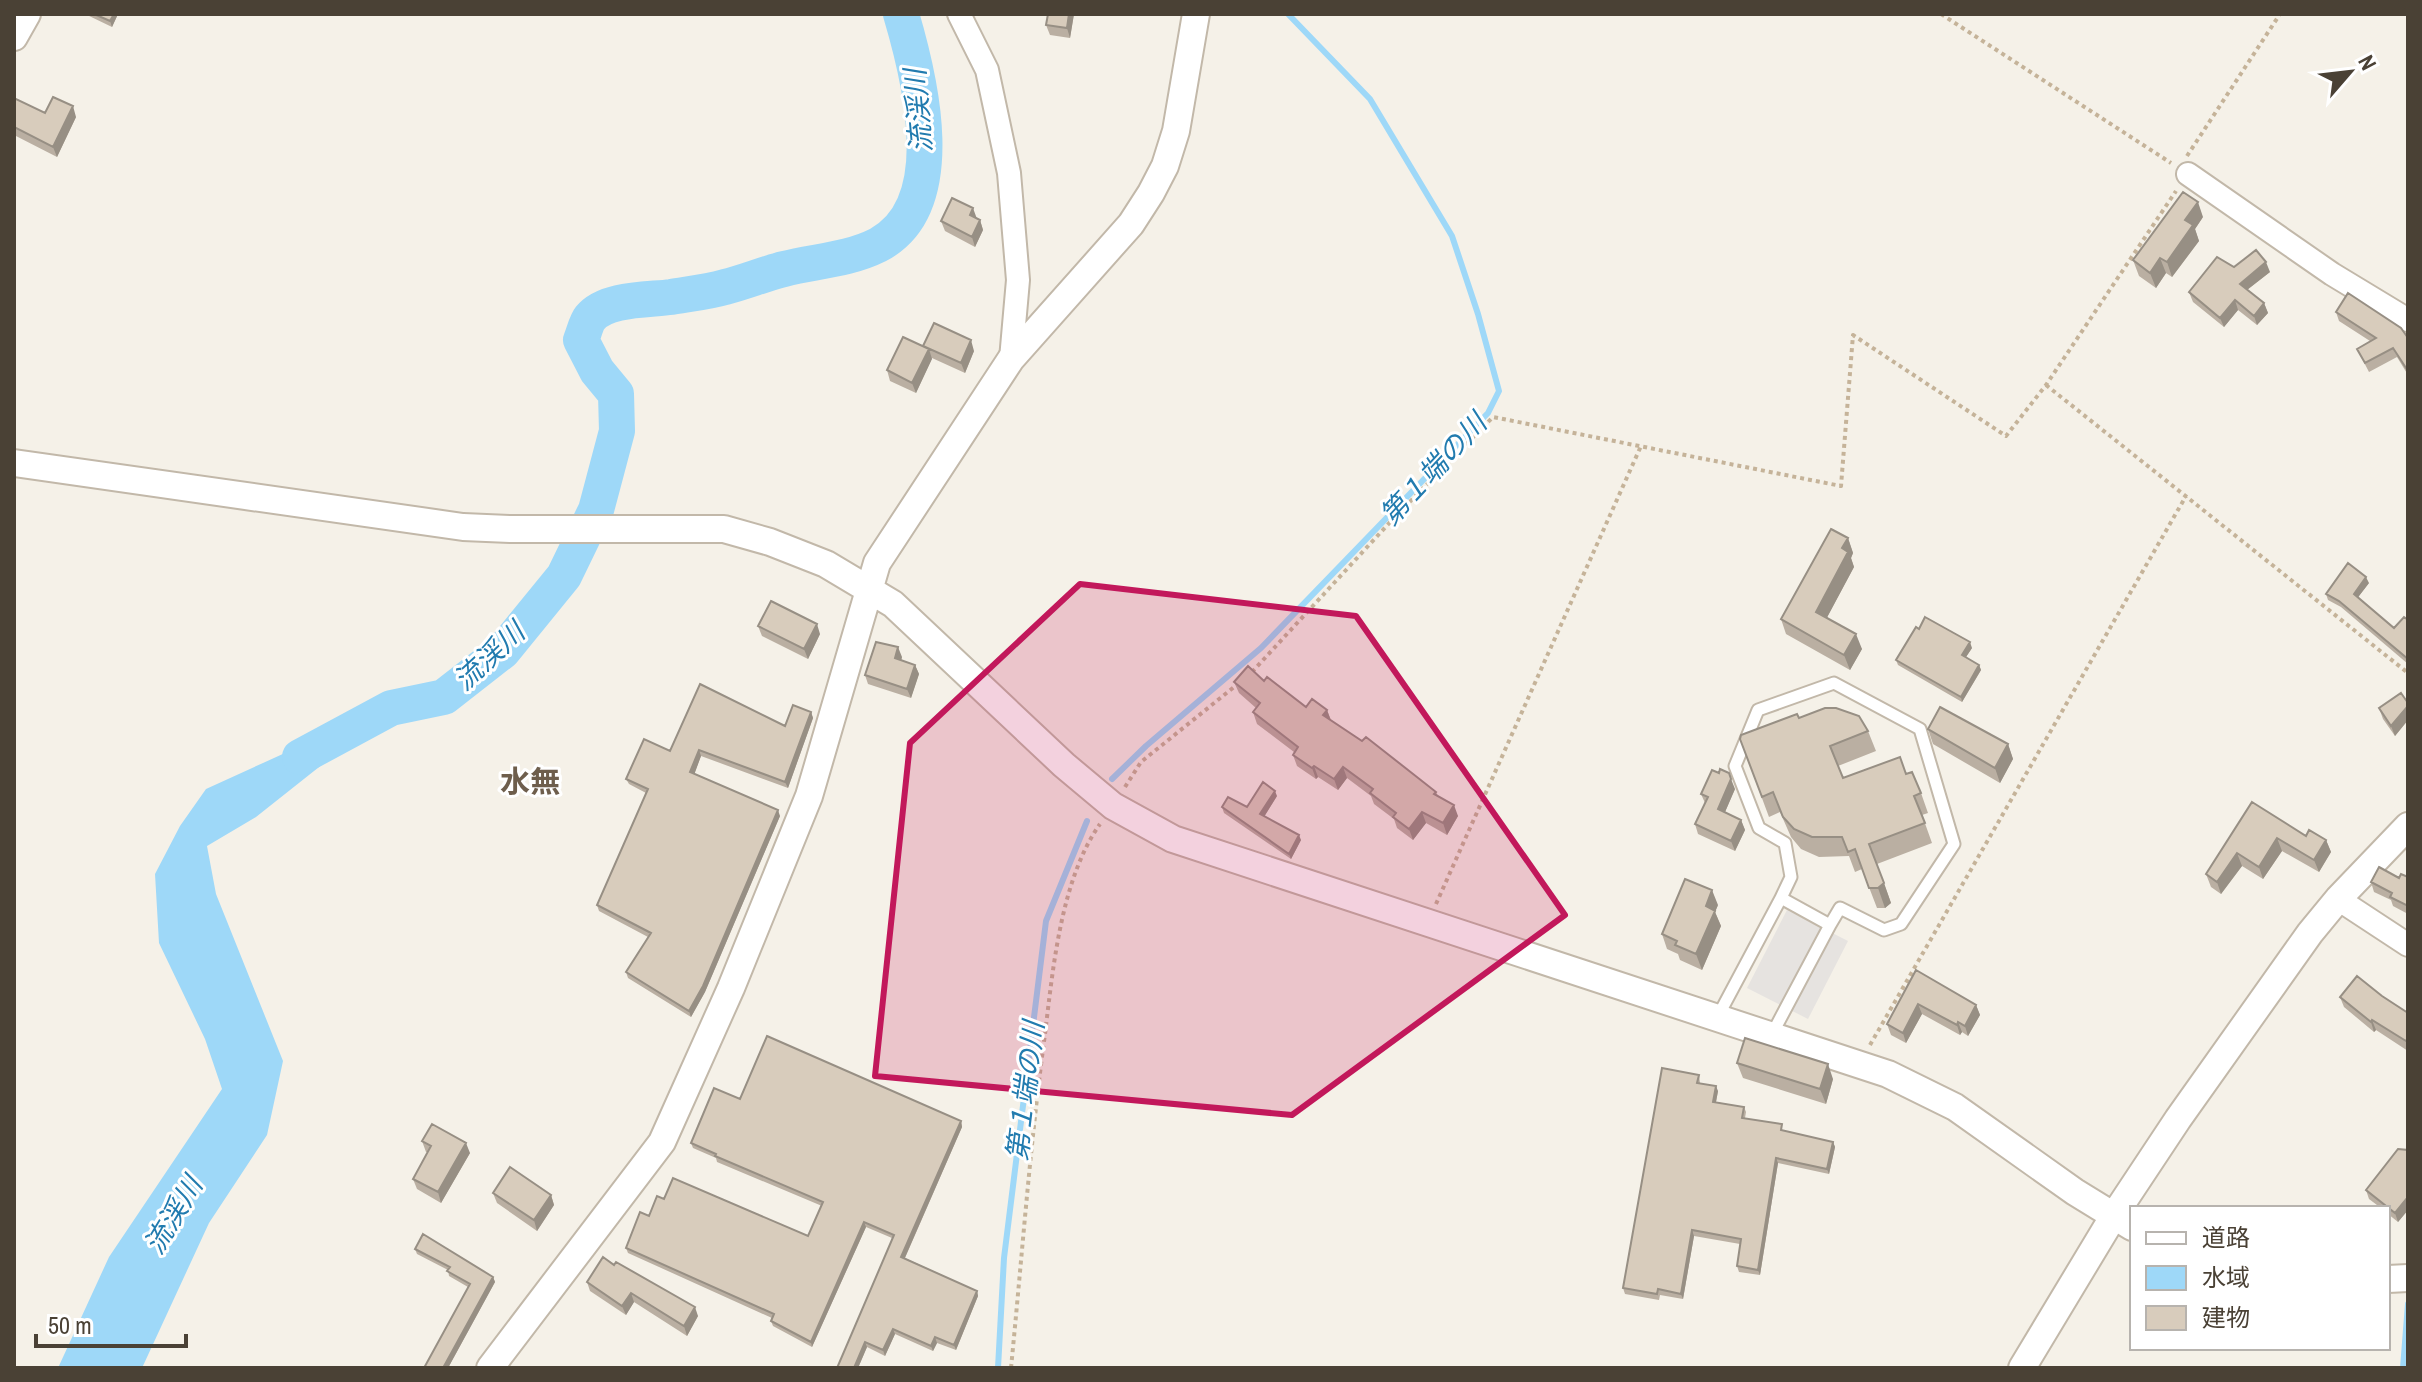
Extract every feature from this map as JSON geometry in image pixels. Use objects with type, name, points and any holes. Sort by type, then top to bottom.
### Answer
[{"type":"street","points":[[14,37],[27,14]]},
{"type":"street","points":[[959,14],[987,70],[1009,173],[1018,280],[1011,359]]},
{"type":"street","points":[[490,1368],[662,1142],[731,988],[809,796],[877,563],[1011,359],[1131,224],[1151,193],[1165,166],[1176,131],[1196,14]]},
{"type":"street","points":[[2188,174],[2332,274],[2408,320]]},
{"type":"street","points":[[14,463],[463,527],[724,529],[750,535],[826,564],[893,604],[1064,765],[1113,806],[1173,839],[1888,1074],[1955,1107],[2122,1222],[2022,1368]]},
{"type":"street","points":[[2132,1206],[2222,1057],[2310,933],[2408,826]]},
{"type":"street","points":[[2338,899],[2408,945]]},
{"type":"lane","points":[[1717,1019],[1791,877],[1785,843],[1759,828],[1735,766],[1758,710],[1834,683],[1920,729],[1954,844],[1901,924],[1884,930],[1840,908],[1771,1036]]},
{"type":"lane","points":[[1781,898],[1830,925]]},
{"type":"path","points":[[1941,14],[2179,168],[2280,14]]},
{"type":"path","points":[[1011,1368],[1036,1099],[1057,942],[1085,846],[1141,762],[1253,671],[1393,519],[1493,417],[1841,486],[1853,335],[2006,436],[2046,385],[2188,174]]},
{"type":"path","points":[[2046,385],[2408,673]]},
{"type":"path","points":[[1426,924],[1641,446]]},
{"type":"path","points":[[1854,1064],[1873,1041],[2186,496]]},
{"type":"highlighted area","points":[[1080,584],[1356,616],[1565,915],[1292,1115],[875,1076],[910,743]]},
{"type":"shaded area","points":[[1787,910],[1848,941],[1808,1019],[1747,988]]},
{"type":"water","points":[[342,727],[338,752],[256,817],[207,846],[216,894],[283,1061],[267,1135],[209,1223],[142,1368],[58,1368],[109,1257],[222,1089],[205,1039],[159,943],[155,874],[180,826],[206,789]]},
{"type":"building","points":[[94,14],[114,14],[110,21]]},
{"type":"building","points":[[1048,14],[1069,14],[1067,28],[1046,25]]},
{"type":"building","points":[[53,97],[73,106],[53,147],[14,127],[14,98],[45,113]]},
{"type":"building","points":[[2183,192],[2198,202],[2185,220],[2193,225],[2167,262],[2160,258],[2150,273],[2133,260]]},
{"type":"building","points":[[952,198],[973,208],[970,215],[980,220],[972,237],[941,221]]},
{"type":"building","points":[[2256,250],[2266,262],[2240,284],[2264,303],[2254,316],[2235,300],[2220,318],[2189,292],[2217,257],[2234,267]]},
{"type":"building","points":[[2348,293],[2401,328],[2408,338],[2408,371],[2393,348],[2365,363],[2357,349],[2376,338],[2336,312]]},
{"type":"building","points":[[934,323],[971,340],[961,363],[923,346]]},
{"type":"building","points":[[903,337],[929,349],[912,383],[887,370]]},
{"type":"building","points":[[1831,529],[1848,538],[1842,548],[1848,552],[1816,612],[1856,634],[1844,655],[1781,619]]},
{"type":"building","points":[[2348,563],[2366,577],[2354,594],[2394,628],[2404,617],[2408,620],[2408,659],[2339,601],[2326,594]]},
{"type":"building","points":[[771,601],[817,624],[804,649],[758,626]]},
{"type":"building","points":[[1925,617],[1970,642],[1962,655],[1979,665],[1961,697],[1896,660]]},
{"type":"building","points":[[876,642],[898,647],[895,658],[915,665],[907,689],[865,675]]},
{"type":"building","points":[[1248,666],[1264,681],[1267,677],[1306,707],[1312,699],[1327,710],[1323,715],[1362,741],[1366,737],[1436,792],[1434,794],[1454,805],[1443,823],[1422,812],[1409,829],[1393,817],[1396,813],[1370,793],[1373,789],[1343,767],[1334,779],[1293,755],[1298,747],[1253,712],[1260,703],[1234,682]]},
{"type":"building","points":[[700,684],[785,726],[793,705],[811,712],[785,782],[699,750],[690,772],[778,810],[703,986],[689,1011],[626,972],[651,933],[597,905],[648,789],[626,779],[644,739],[670,751]]},
{"type":"building","points":[[2401,693],[2408,706],[2391,726],[2379,708]]},
{"type":"building","points":[[1940,707],[2008,744],[1995,768],[1928,729]]},
{"type":"building","points":[[1825,708],[1836,708],[1859,716],[1868,731],[1830,746],[1843,778],[1900,757],[1906,774],[1912,772],[1921,793],[1914,796],[1925,823],[1869,844],[1884,883],[1878,888],[1869,888],[1855,849],[1848,852],[1842,837],[1812,837],[1794,829],[1783,817],[1773,792],[1762,797],[1740,739],[1741,735],[1797,714],[1799,718]]},
{"type":"building","points":[[1720,769],[1729,773],[1731,779],[1718,809],[1741,820],[1731,841],[1695,824],[1708,797],[1701,794],[1712,770],[1719,773]]},
{"type":"building","points":[[1263,782],[1275,791],[1260,814],[1299,835],[1289,854],[1222,807],[1228,797],[1247,807]]},
{"type":"building","points":[[2252,802],[2306,836],[2309,830],[2326,840],[2314,860],[2277,838],[2259,867],[2237,853],[2217,882],[2206,874]]},
{"type":"building","points":[[2379,867],[2399,878],[2401,874],[2408,877],[2408,906],[2371,882]]},
{"type":"building","points":[[1685,879],[1712,890],[1706,906],[1715,911],[1696,954],[1675,945],[1677,941],[1662,934]]},
{"type":"building","points":[[1916,970],[1976,1005],[1965,1026],[1958,1022],[1957,1025],[1918,1004],[1903,1033],[1887,1024]]},
{"type":"building","points":[[2357,976],[2408,1013],[2406,1041],[2371,1022],[2340,997]]},
{"type":"building","points":[[767,1036],[961,1121],[901,1257],[977,1291],[954,1345],[935,1337],[931,1346],[893,1329],[883,1350],[865,1342],[854,1368],[837,1368],[894,1235],[864,1222],[811,1342],[771,1321],[774,1314],[626,1248],[640,1212],[649,1216],[657,1196],[664,1199],[673,1178],[808,1236],[823,1202],[691,1143],[714,1088],[740,1099]]},
{"type":"building","points":[[1745,1038],[1828,1064],[1820,1089],[1737,1063]]},
{"type":"building","points":[[1662,1068],[1699,1075],[1697,1083],[1716,1086],[1713,1102],[1744,1107],[1742,1118],[1782,1124],[1781,1130],[1833,1142],[1827,1169],[1776,1158],[1758,1270],[1737,1266],[1741,1239],[1692,1230],[1681,1294],[1658,1289],[1657,1294],[1623,1288]]},
{"type":"building","points":[[432,1124],[466,1143],[438,1192],[413,1179],[431,1146],[422,1141]]},
{"type":"building","points":[[2398,1149],[2408,1150],[2408,1197],[2395,1213],[2366,1190]]},
{"type":"building","points":[[510,1167],[551,1195],[534,1220],[493,1193]]},
{"type":"building","points":[[423,1234],[493,1277],[443,1368],[424,1368],[470,1284],[447,1271],[450,1267],[415,1249]]},
{"type":"building","points":[[603,1257],[695,1307],[684,1326],[631,1293],[622,1306],[587,1282]]},
{"type":"waterway","name":"流渓川","points":[[300,757],[391,708],[444,697],[503,651],[564,576],[596,510],[617,431],[616,394],[597,371],[581,340],[589,320],[597,311],[617,303],[712,290],[784,269],[855,254],[878,245],[901,227],[915,201],[923,172],[924,139],[916,72],[901,14]]},
{"type":"waterway","name":"第１端の川","points":[[1112,779],[1261,648],[1488,413],[1499,391],[1452,236],[1370,99],[1288,14]]},
{"type":"waterway","name":"第１端の川","points":[[998,1368],[1004,1258],[1046,921],[1087,821]]},
{"type":"waterway","points":[[2403,1368],[2408,1304]]},
{"type":"district","name":"水無","points":[[530,782]]}]
